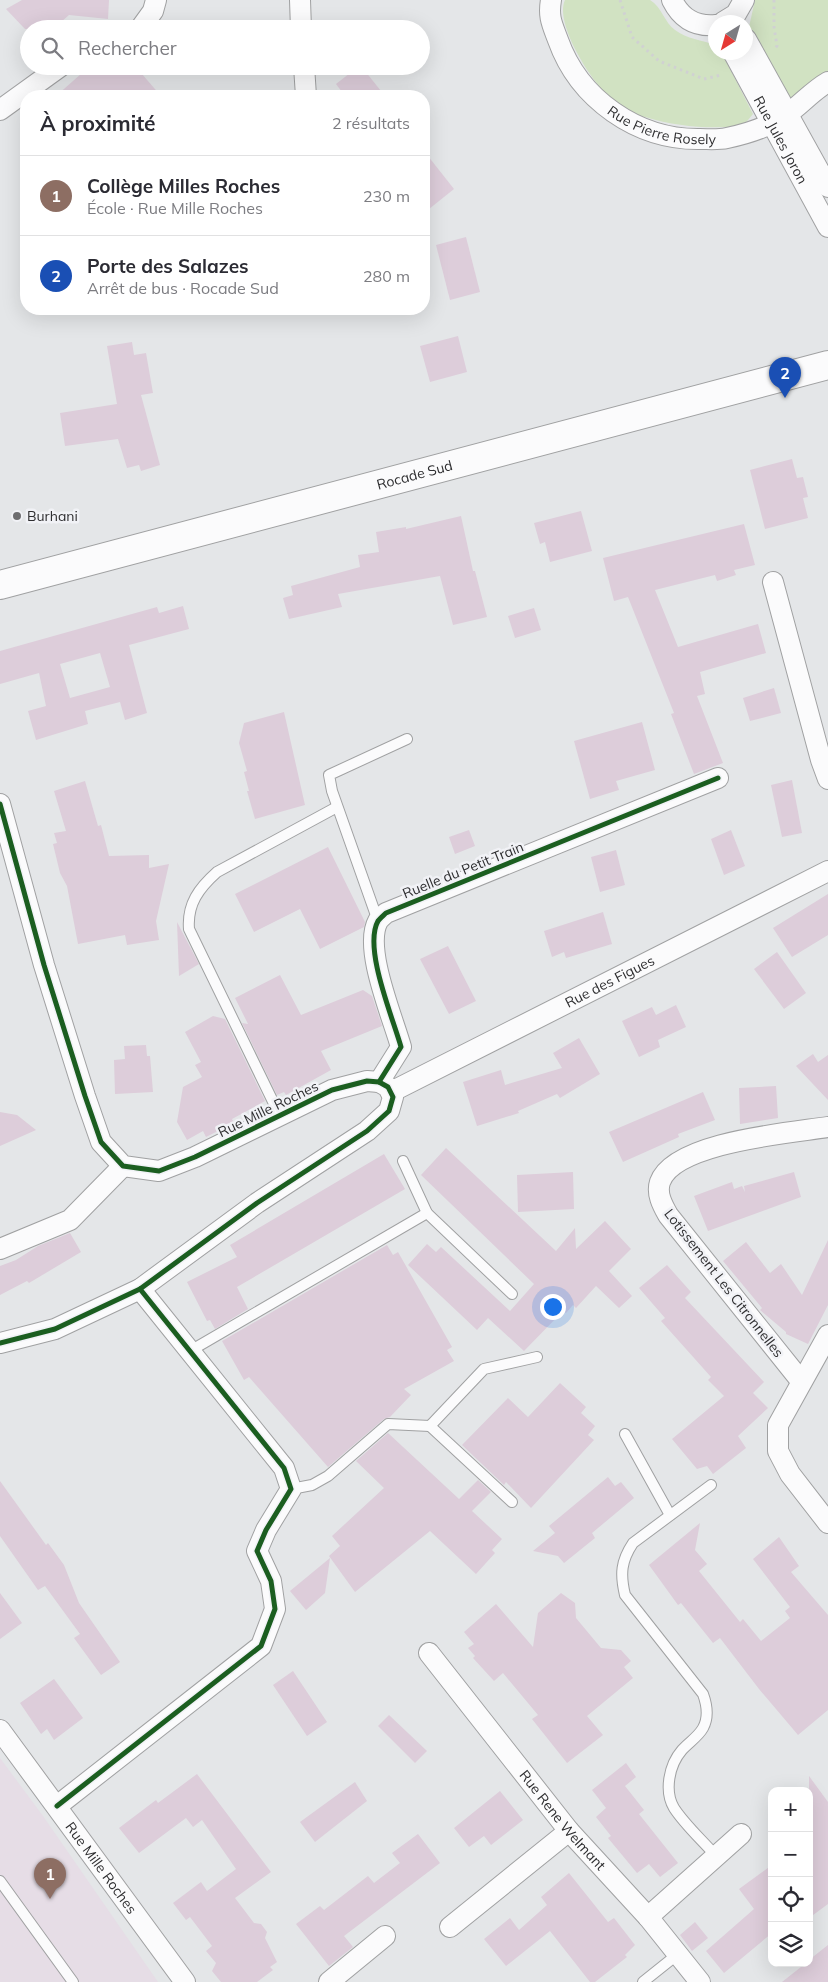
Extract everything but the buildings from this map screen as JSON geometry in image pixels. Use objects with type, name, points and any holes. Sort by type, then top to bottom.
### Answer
[{"type":"main road","name":"Rocade Sud","points":[[0,585],[828,365]]},
{"type":"street","points":[[146,20],[153,11],[156,0]]},
{"type":"street","points":[[300,0],[301,20]]},
{"type":"street","name":"Rue Pierre Rosely","points":[[551,0],[549,15],[565,60],[594,98],[633,125],[678,139],[726,139],[779,119],[828,82]]},
{"type":"street","points":[[672,0],[684,17],[695,23],[708,24]]},
{"type":"street","name":"Rue Jules Joron","points":[[753,56],[779,119],[828,227]]},
{"type":"street","name":"Rue Jules Joron","points":[[738,60],[828,187]]},
{"type":"street","points":[[28,90],[49,75]]},
{"type":"street","points":[[305,75],[306,90]]},
{"type":"street","points":[[0,110],[20,96]]},
{"type":"street","points":[[773,582],[821,760],[828,779]]},
{"type":"street","name":"Ruelle du Petit Train","points":[[378,921],[386,913],[718,778]]},
{"type":"street","points":[[0,804],[44,965],[85,1096],[101,1142],[123,1166],[70,1220],[0,1249]]},
{"type":"street","name":"Rue des Figues","points":[[385,1087],[828,871]]},
{"type":"street","points":[[0,1342],[55,1329],[140,1289],[257,1203],[367,1131],[389,1111],[393,1097],[385,1087],[401,1046],[375,958],[375,932],[378,921]]},
{"type":"street","name":"Rue Mille Roches","points":[[123,1166],[159,1171],[195,1157],[332,1090],[367,1081],[385,1087]]},
{"type":"street","name":"Lotissement Les Citronnelles","points":[[801,1382],[668,1215],[660,1199],[660,1184],[666,1172],[685,1158],[709,1148],[828,1127]]},
{"type":"street","points":[[57,1806],[261,1646],[275,1609],[271,1581],[257,1551],[266,1530],[291,1489],[284,1468],[140,1289]]},
{"type":"street","points":[[828,1335],[778,1425],[778,1451],[790,1474],[828,1523]]},
{"type":"street","name":"Rue Rene Welmant","points":[[429,1653],[569,1831],[648,1917],[700,1982]]},
{"type":"street","name":"Rue Mille Roches","points":[[0,1730],[185,1982]]},
{"type":"street","points":[[450,1927],[569,1831]]},
{"type":"street","points":[[648,1917],[741,1834]]},
{"type":"street","points":[[329,1982],[385,1936]]},
{"type":"lane","points":[[378,921],[337,807],[329,775],[407,739]]},
{"type":"lane","points":[[280,1116],[189,929],[188,915],[193,900],[203,885],[217,872],[337,807]]},
{"type":"lane","points":[[402,1161],[427,1213],[512,1294]]},
{"type":"lane","points":[[190,1351],[427,1213]]},
{"type":"lane","points":[[430,1426],[484,1368],[536,1357]]},
{"type":"lane","points":[[291,1489],[312,1485],[328,1476],[388,1424],[430,1426],[512,1502]]},
{"type":"lane","points":[[625,1434],[670,1515]]},
{"type":"lane","points":[[711,1485],[633,1543],[625,1555],[621,1578],[626,1595],[703,1694],[707,1705],[704,1727],[681,1751],[673,1764],[669,1777],[669,1792],[674,1808],[715,1856]]},
{"type":"lane","points":[[0,1881],[73,1982]]},
{"type":"lane","points":[[644,1982],[678,1954]]},
{"type":"path","points":[[620,0],[632,37],[659,61],[704,79],[727,74]]},
{"type":"path","points":[[770,51],[777,46],[774,27],[774,0]]},
{"type":"shaded area","points":[[0,1758],[43,1816],[158,1982],[0,1982]]},
{"type":"green space","points":[[565,0],[650,0],[675,30],[708,43],[708,60],[726,60],[753,114],[743,126],[706,127],[669,123],[629,112],[603,91],[590,74],[572,42],[565,23],[563,5]]},
{"type":"green space","points":[[755,0],[828,0],[828,76],[797,99],[785,98],[753,35],[752,15]]},
{"type":"cycle path","points":[[379,1082],[401,1047],[381,983],[374,948],[374,933],[378,921],[386,913],[718,778]]},
{"type":"cycle path","points":[[0,804],[44,965],[85,1096],[101,1142],[123,1166],[159,1171],[195,1157],[332,1090],[367,1081],[379,1082],[388,1087],[393,1097],[389,1111],[367,1131],[257,1203],[140,1289],[55,1329],[0,1343]]},
{"type":"cycle path","points":[[57,1806],[261,1646],[275,1609],[271,1581],[257,1551],[266,1530],[291,1489],[284,1468],[140,1289]]},
{"type":"place","name":"Porte des Salazes","points":[[785,398]]},
{"type":"place","name":"Burhani","points":[[17,516]]},
{"type":"place","name":"Collège Milles Roches","points":[[50,1899]]}]
